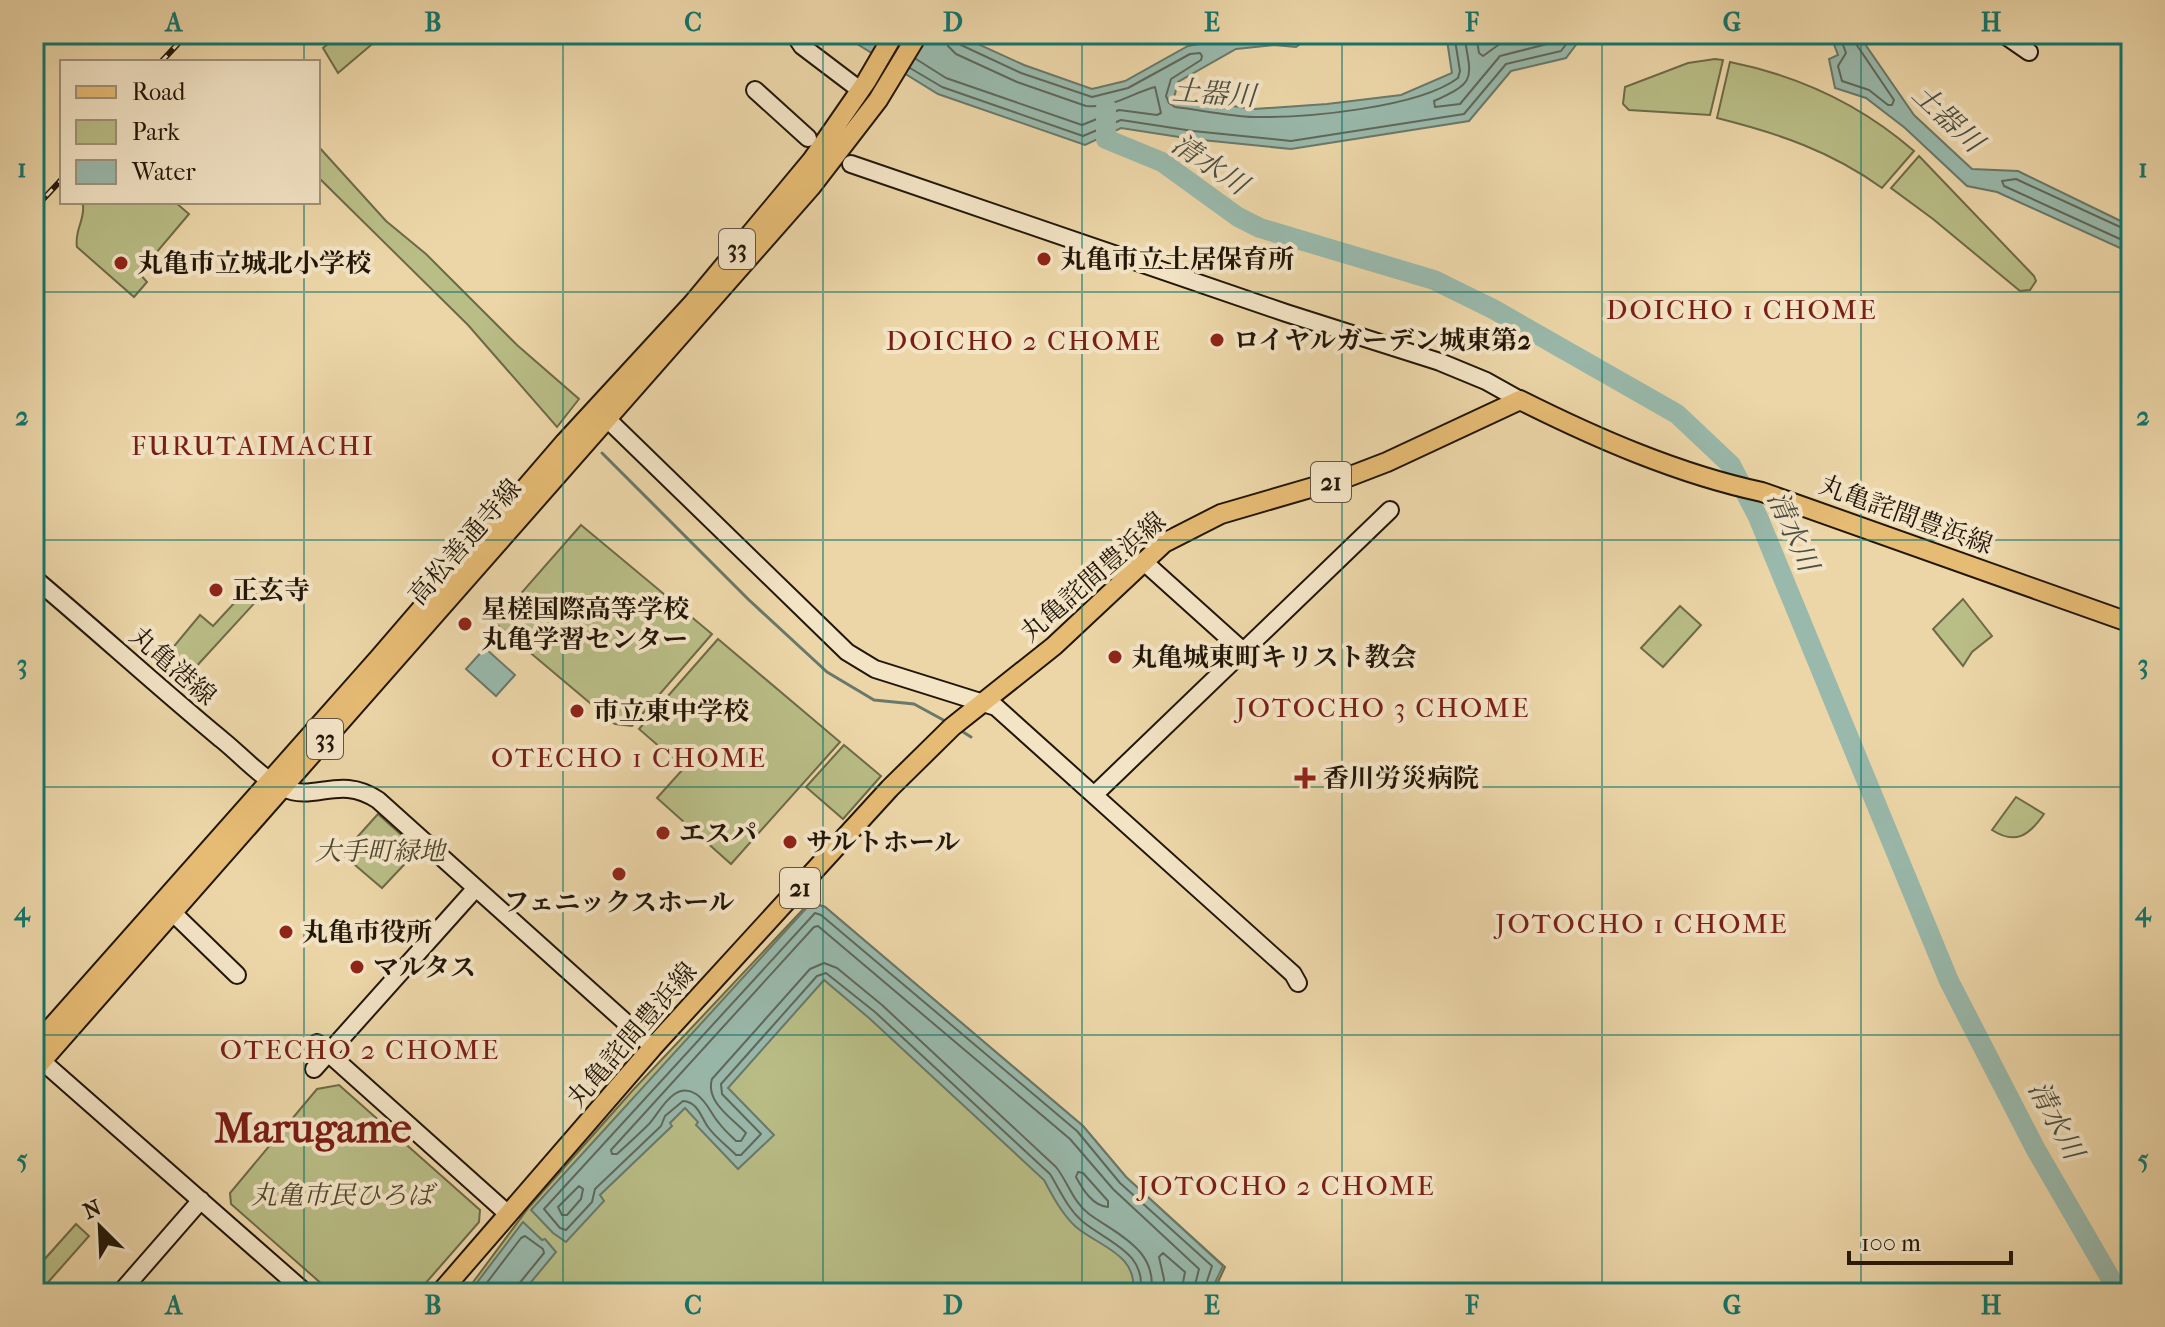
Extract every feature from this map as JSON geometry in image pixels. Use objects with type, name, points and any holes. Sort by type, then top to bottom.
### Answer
[{"type":"main road","name":"高松善通寺線","points":[[36,1058],[601,413],[812,160],[894,34]]},
{"type":"main road","name":"高松善通寺線","points":[[601,413],[811,187],[885,91],[918,34]]},
{"type":"main road","name":"丸亀詫間豊浜線","points":[[446,1289],[653,1047],[890,788],[954,726],[1054,646],[1164,543],[1208,519],[1348,477],[1417,449],[1520,400],[1557,420],[1724,484],[1760,491],[2131,623]]},
{"type":"street","points":[[794,34],[802,46],[863,86]]},
{"type":"street","points":[[2003,34],[2029,52]]},
{"type":"street","points":[[755,90],[808,138]]},
{"type":"street","points":[[851,164],[1286,313],[1440,362],[1486,381],[1520,400]]},
{"type":"street","points":[[601,413],[847,652],[875,669],[996,707],[1293,974],[1298,983]]},
{"type":"street","points":[[1094,795],[1390,510]]},
{"type":"street","points":[[1143,561],[1243,651]]},
{"type":"street","name":"丸亀港線","points":[[34,578],[276,784]]},
{"type":"street","points":[[276,784],[299,793],[339,788],[366,792],[378,800],[653,1047]]},
{"type":"street","points":[[314,1069],[323,1047],[476,888]]},
{"type":"street","points":[[166,907],[237,975]]},
{"type":"street","points":[[323,1047],[508,1214]]},
{"type":"street","points":[[36,1058],[306,1293]]},
{"type":"street","points":[[120,1293],[201,1200]]},
{"type":"green space","points":[[340,34],[384,34],[338,73],[323,48]]},
{"type":"green space","points":[[1723,60],[1710,115],[1629,110],[1623,104],[1625,87],[1688,63]]},
{"type":"green space","points":[[1730,62],[1781,75],[1828,94],[1872,119],[1914,151],[1882,188],[1843,164],[1803,145],[1717,118]]},
{"type":"green space","points":[[320,148],[386,221],[426,254],[517,345],[579,399],[557,427],[468,325],[320,179]]},
{"type":"green space","points":[[1919,156],[2034,276],[2036,281],[2030,290],[2020,291],[1891,188]]},
{"type":"green space","name":"丸亀市立城北小学校","points":[[177,204],[189,214],[139,273],[147,282],[134,297],[77,247],[83,205]]},
{"type":"green space","points":[[581,525],[712,634],[632,726],[615,724],[495,623]]},
{"type":"green space","points":[[248,588],[260,597],[193,670],[170,651],[200,615],[213,626]]},
{"type":"green space","points":[[1963,599],[1992,636],[1972,652],[1963,666],[1933,629]]},
{"type":"green space","points":[[1680,606],[1701,625],[1663,667],[1641,648]]},
{"type":"green space","points":[[718,639],[840,742],[731,864],[657,798],[684,768],[639,729]]},
{"type":"green space","points":[[844,745],[881,776],[843,819],[806,787]]},
{"type":"green space","points":[[2016,797],[2044,814],[2033,828],[2021,836],[2000,835],[1992,830]]},
{"type":"green space","name":"大手町緑地","points":[[378,814],[418,850],[382,888],[342,854]]},
{"type":"green space","points":[[810,902],[825,907],[1083,1126],[1126,1177],[1225,1267],[1213,1293],[465,1293],[529,1207],[633,1090]]},
{"type":"green space","name":"丸亀市民ひろば","points":[[339,1085],[480,1210],[479,1222],[417,1293],[332,1293],[231,1204],[230,1193],[317,1089]]},
{"type":"green space","points":[[76,1224],[89,1236],[43,1288],[34,1280],[34,1271]]},
{"type":"water","points":[[841,34],[956,34],[1024,65],[1092,89],[1125,81],[1188,46],[1252,34],[1314,34],[1296,47],[1274,45],[1236,49],[1178,82],[1174,98],[1254,109],[1401,95],[1452,73],[1446,34],[1584,34],[1566,58],[1511,71],[1469,121],[1291,149],[1121,128],[1085,145],[938,94]]},
{"type":"water","points":[[1830,34],[1858,34],[1914,115],[1972,169],[2018,171],[2131,226],[2131,253],[1997,192],[1967,186],[1905,128],[1866,98],[1835,88],[1829,59],[1838,55]]},
{"type":"water","points":[[485,648],[515,675],[496,696],[466,669]]},
{"type":"water","points":[[811,903],[825,907],[1083,1126],[1126,1177],[1223,1266],[1210,1293],[1133,1293],[1130,1269],[1123,1260],[1076,1227],[1062,1211],[1044,1180],[824,980],[728,1088],[774,1135],[738,1169],[696,1125],[698,1122],[685,1108],[670,1123],[672,1126],[600,1195],[604,1201],[566,1242],[553,1233],[531,1210]]},
{"type":"water","points":[[523,1222],[556,1252],[522,1293],[469,1293]]},
{"type":"waterway","name":"清水川","points":[[1106,107],[1106,139],[1162,162],[1238,217],[1260,228],[1434,280],[1493,309],[1677,414],[1731,465],[1758,517],[1949,981],[2035,1148],[2119,1293]]},
{"type":"waterway","points":[[602,453],[749,600],[827,672],[874,700],[914,704],[947,722]]},
{"type":"waterway","points":[[960,730],[971,737]]},
{"type":"railway","points":[[163,60],[187,34]]},
{"type":"railway","points":[[34,209],[60,181]]},
{"type":"place","name":"丸亀市立土居保育所","points":[[1044,259]]},
{"type":"place","name":"丸亀市立城北小学校","points":[[121,263]]},
{"type":"place","name":"ロイヤルガーデン城東第2","points":[[1217,340]]},
{"type":"place","name":"正玄寺","points":[[216,590]]},
{"type":"place","name":"星槎国際高等学校 丸亀学習センター","points":[[465,624]]},
{"type":"place","name":"丸亀城東町キリスト教会","points":[[1115,657]]},
{"type":"place","name":"市立東中学校","points":[[577,711]]},
{"type":"place","name":"香川労災病院","points":[[1305,778]]},
{"type":"place","name":"エスパ","points":[[663,833]]},
{"type":"place","name":"サルトホール","points":[[790,842]]},
{"type":"place","name":"フェニックスホール","points":[[619,874]]},
{"type":"place","name":"丸亀市役所","points":[[286,932]]},
{"type":"place","name":"マルタス","points":[[357,967]]},
{"type":"district","name":"DOICHO 1 CHOME","points":[[1742,309]]},
{"type":"district","name":"DOICHO 2 CHOME","points":[[1024,340]]},
{"type":"district","name":"FURUTAIMACHI","points":[[253,445]]},
{"type":"district","name":"JOTOCHO 3 CHOME","points":[[1383,707]]},
{"type":"district","name":"OTECHO 1 CHOME","points":[[629,757]]},
{"type":"district","name":"JOTOCHO 1 CHOME","points":[[1642,923]]},
{"type":"district","name":"OTECHO 2 CHOME","points":[[360,1049]]},
{"type":"district","name":"Marugame","points":[[313,1128]]},
{"type":"district","name":"JOTOCHO 2 CHOME","points":[[1287,1185]]},
{"type":"water label","name":"土器川","points":[[1214,93]]},
{"type":"water label","name":"土器川","points":[[1948,118]]}]
